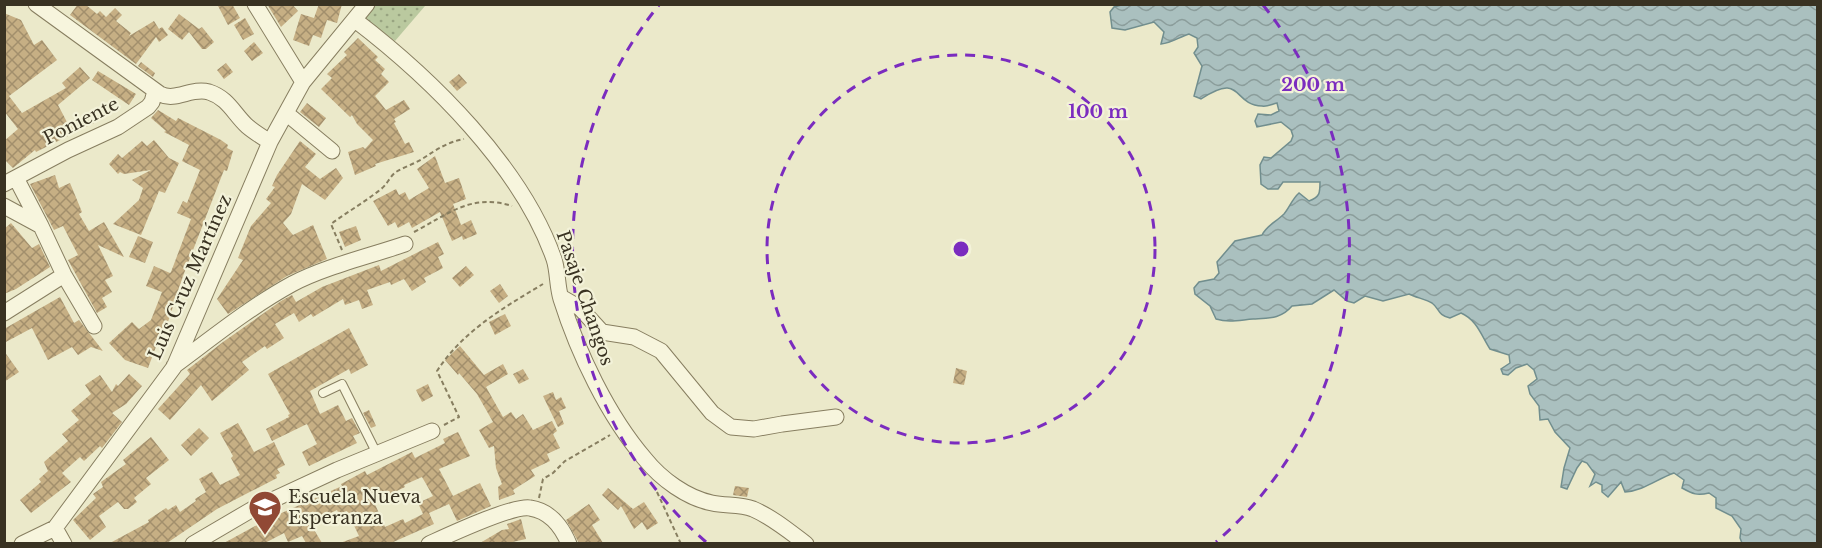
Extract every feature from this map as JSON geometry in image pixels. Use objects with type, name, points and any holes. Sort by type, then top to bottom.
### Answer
[{"type":"street","points":[[36,4],[165,97],[201,91],[217,95],[230,105],[246,125],[270,142]]},
{"type":"street","points":[[255,4],[303,82]]},
{"type":"street","name":"Luis Cruz Martínez","points":[[22,543],[55,528],[174,367],[270,142],[303,82],[368,4]]},
{"type":"street","name":"Pasaje Changos","points":[[355,20],[424,77],[478,136],[499,163],[537,221],[554,260],[561,297],[590,374],[644,459],[678,488],[712,503],[752,509],[806,543]]},
{"type":"street","name":"Poniente","points":[[94,326],[64,276],[41,226],[10,181],[118,127],[148,107],[155,91]]},
{"type":"street","points":[[286,113],[332,152]]},
{"type":"street","points":[[4,206],[41,226]]},
{"type":"street","points":[[174,367],[230,324],[291,285],[309,276],[405,244]]},
{"type":"street","points":[[4,313],[64,276]]},
{"type":"street","points":[[561,297],[580,308],[602,332],[634,337],[661,351],[712,413],[731,427],[754,429],[836,417]]},
{"type":"street","points":[[193,543],[251,510],[432,431]]},
{"type":"street","points":[[429,543],[498,515],[527,507],[555,520],[569,543]]},
{"type":"street","points":[[55,528],[64,543]]},
{"type":"lane","points":[[322,393],[342,384],[377,454]]},
{"type":"path","points":[[348,263],[330,224],[381,190],[388,184],[394,172],[452,141],[478,136]]},
{"type":"path","points":[[405,244],[412,234],[468,204],[493,202],[516,208]]},
{"type":"path","points":[[432,431],[459,417],[437,371],[444,361],[466,336],[496,312],[544,283]]},
{"type":"path","points":[[537,510],[543,479],[552,474],[565,461],[623,428]]},
{"type":"path","points":[[654,483],[681,543]]},
{"type":"green space","points":[[424,4],[425,6],[395,41],[364,18],[375,5]]},
{"type":"water","points":[[1125,4],[1817,5],[1817,543],[1742,543],[1741,529],[1732,516],[1716,508],[1716,498],[1709,493],[1695,494],[1682,488],[1684,480],[1674,473],[1632,491],[1625,492],[1621,482],[1608,497],[1602,492],[1602,485],[1596,482],[1590,486],[1595,474],[1587,463],[1582,461],[1567,489],[1561,487],[1570,448],[1555,432],[1548,419],[1540,420],[1539,406],[1530,394],[1528,386],[1537,379],[1534,370],[1527,364],[1516,368],[1508,375],[1503,374],[1501,369],[1510,363],[1509,355],[1490,349],[1475,324],[1461,313],[1450,318],[1446,317],[1432,303],[1409,294],[1383,301],[1365,296],[1354,303],[1347,301],[1334,290],[1312,304],[1292,306],[1284,313],[1274,317],[1235,321],[1216,319],[1210,306],[1195,294],[1194,288],[1199,282],[1214,279],[1219,273],[1217,262],[1235,241],[1262,235],[1284,214],[1299,193],[1309,201],[1315,198],[1319,192],[1320,182],[1283,182],[1278,189],[1268,189],[1261,184],[1260,165],[1264,157],[1271,158],[1291,141],[1293,136],[1291,130],[1281,122],[1257,127],[1255,121],[1258,114],[1271,115],[1279,111],[1277,103],[1268,106],[1252,104],[1231,89],[1224,88],[1201,99],[1194,96],[1202,66],[1194,53],[1198,47],[1197,38],[1189,34],[1161,44],[1164,32],[1154,22],[1125,30],[1112,28],[1110,12],[1114,7]]},
{"type":"building","points":[[78,4],[85,4],[97,14],[100,11],[106,17],[115,8],[122,15],[116,21],[131,33],[129,36],[154,21],[159,29],[162,27],[168,35],[159,42],[156,37],[136,64],[70,15]]},
{"type":"building","points":[[217,4],[232,4],[240,18],[228,25]]},
{"type":"building","points":[[267,4],[292,4],[298,11],[281,27]]},
{"type":"building","points":[[319,4],[342,4],[337,23],[327,20],[321,38],[313,35],[309,46],[293,40],[301,14],[314,18]]},
{"type":"building","points":[[4,13],[21,20],[34,45],[42,40],[57,60],[9,96],[22,113],[66,88],[62,83],[80,67],[90,78],[58,105],[68,124],[94,112],[98,121],[36,152],[35,150],[13,168],[4,159],[4,141],[18,129],[4,111]]},
{"type":"building","points":[[179,14],[199,29],[202,27],[214,42],[206,49],[202,49],[189,32],[182,40],[168,29]]},
{"type":"building","points":[[245,18],[254,34],[243,40],[234,25]]},
{"type":"building","points":[[358,38],[378,57],[375,60],[385,69],[381,74],[389,82],[375,96],[386,110],[404,100],[410,109],[394,119],[396,122],[394,123],[405,144],[409,142],[414,152],[375,164],[376,166],[355,175],[348,152],[363,147],[365,149],[373,140],[357,124],[352,115],[350,117],[321,89],[332,78],[327,74],[347,55],[344,52]]},
{"type":"building","points":[[254,42],[263,53],[252,61],[244,51]]},
{"type":"building","points":[[141,62],[155,73],[153,77],[138,66]]},
{"type":"building","points":[[226,63],[233,72],[224,79],[217,70]]},
{"type":"building","points":[[98,71],[136,94],[129,105],[92,80]]},
{"type":"building","points":[[459,74],[467,83],[457,91],[449,82]]},
{"type":"building","points":[[307,103],[326,118],[319,127],[300,112]]},
{"type":"building","points":[[158,110],[176,121],[178,118],[221,140],[228,145],[227,148],[233,151],[227,171],[224,170],[183,276],[165,331],[159,346],[157,344],[148,368],[125,360],[109,343],[132,322],[139,329],[151,320],[162,292],[146,286],[154,266],[171,272],[191,219],[177,213],[183,201],[187,203],[200,170],[182,161],[189,145],[164,132],[166,131],[151,118]]},
{"type":"building","points":[[154,140],[169,158],[179,163],[165,193],[159,191],[141,235],[113,224],[139,200],[143,188],[132,180],[151,170],[118,174],[109,164],[118,154],[122,158],[142,141],[147,146]]},
{"type":"building","points":[[300,141],[316,154],[305,167],[320,179],[336,168],[343,178],[325,200],[302,184],[291,214],[283,223],[293,235],[313,225],[327,259],[287,276],[228,314],[217,299],[243,260],[238,258],[251,226],[271,203],[266,199],[275,187],[272,186],[277,175]]},
{"type":"building","points":[[435,156],[445,183],[459,178],[466,199],[453,204],[461,225],[471,220],[477,234],[463,240],[462,236],[452,241],[440,212],[412,228],[409,222],[398,228],[395,222],[388,226],[373,201],[396,189],[399,195],[405,192],[409,200],[429,188],[417,169]]},
{"type":"building","points":[[55,175],[59,188],[70,183],[82,212],[79,214],[89,231],[104,222],[124,257],[98,245],[113,276],[105,280],[112,292],[102,298],[107,307],[97,313],[68,260],[78,255],[63,226],[54,230],[30,184]]},
{"type":"building","points":[[11,223],[32,248],[39,244],[50,267],[4,294],[4,229]]},
{"type":"building","points":[[356,226],[361,240],[345,247],[339,232]]},
{"type":"building","points":[[138,236],[153,242],[145,263],[129,257]]},
{"type":"building","points":[[438,242],[444,254],[438,257],[443,268],[424,278],[426,282],[412,291],[404,279],[391,285],[390,282],[367,290],[373,305],[362,309],[359,300],[345,305],[343,299],[313,317],[311,314],[299,322],[294,313],[275,324],[284,338],[267,349],[265,346],[242,362],[249,370],[212,401],[201,385],[170,420],[158,409],[190,374],[187,370],[281,301],[292,295],[296,302],[322,287],[379,265],[381,271]]},
{"type":"building","points":[[466,266],[474,275],[460,287],[452,278]]},
{"type":"building","points":[[500,284],[508,296],[499,303],[490,291]]},
{"type":"building","points":[[60,297],[74,323],[79,320],[103,351],[91,347],[78,355],[72,347],[48,360],[32,328],[4,343],[4,329]]},
{"type":"building","points":[[505,314],[511,326],[495,335],[489,322]]},
{"type":"building","points":[[349,328],[368,365],[351,374],[349,369],[310,391],[320,414],[338,405],[346,421],[352,418],[360,433],[353,436],[357,443],[309,466],[302,452],[317,444],[307,424],[272,441],[266,429],[289,417],[290,414],[268,374]]},
{"type":"building","points":[[460,346],[484,375],[503,364],[508,374],[486,387],[503,417],[511,412],[516,419],[523,414],[533,430],[552,421],[557,431],[553,434],[560,448],[547,454],[550,461],[531,470],[535,476],[513,490],[515,494],[499,500],[498,487],[502,484],[496,468],[494,446],[489,448],[479,430],[493,422],[477,394],[445,360]]},
{"type":"building","points":[[4,351],[19,372],[4,382]]},
{"type":"building","points":[[956,368],[967,371],[964,385],[953,383]]},
{"type":"building","points":[[523,369],[529,379],[519,384],[513,374]]},
{"type":"building","points":[[129,374],[142,386],[126,404],[112,413],[122,422],[102,448],[100,446],[84,461],[80,457],[62,473],[71,482],[31,513],[20,500],[41,482],[39,479],[48,471],[44,462],[68,441],[62,434],[79,420],[71,411],[91,394],[85,385],[100,375],[112,392],[116,384],[118,386]]},
{"type":"building","points":[[428,384],[433,396],[422,402],[416,390]]},
{"type":"building","points":[[553,392],[556,400],[561,397],[566,408],[559,411],[564,424],[558,427],[543,396]]},
{"type":"building","points":[[369,410],[376,426],[371,428],[363,413]]},
{"type":"building","points":[[238,423],[254,452],[274,442],[285,465],[277,469],[280,473],[276,475],[277,478],[217,509],[167,543],[110,543],[149,522],[148,520],[166,508],[168,510],[176,505],[180,512],[196,501],[195,499],[206,492],[199,479],[212,472],[220,485],[240,475],[231,458],[233,456],[220,433]]},
{"type":"building","points":[[199,428],[209,438],[191,456],[181,445]]},
{"type":"building","points":[[458,432],[470,456],[439,469],[453,496],[480,483],[491,506],[457,521],[449,504],[429,513],[434,524],[391,543],[340,543],[359,536],[347,511],[339,514],[337,510],[310,523],[322,543],[306,543],[302,536],[288,542],[284,533],[265,543],[224,543],[268,519],[342,486],[341,484],[365,471],[367,475],[412,452],[415,458],[445,443],[443,439]],"holes":[[[422,477],[433,496],[418,503],[423,514],[405,523],[403,519],[385,527],[374,502]]]},
{"type":"building","points":[[151,437],[169,460],[146,478],[151,484],[134,498],[137,502],[128,509],[124,509],[118,502],[99,516],[106,527],[90,540],[73,520],[96,498],[93,494],[103,487],[101,482],[126,464],[123,460]]},
{"type":"building","points":[[735,486],[749,488],[747,497],[733,495]]},
{"type":"building","points":[[608,488],[633,509],[644,502],[658,523],[647,530],[642,522],[634,529],[621,506],[618,510],[602,495]]},
{"type":"building","points":[[589,504],[600,520],[592,525],[603,543],[579,543],[566,520]]},
{"type":"building","points":[[521,519],[526,539],[508,543],[480,543],[502,530],[509,529],[507,524]]},
{"type":"place","name":"Escuela Nueva Esperanza","points":[[265,536]]}]
